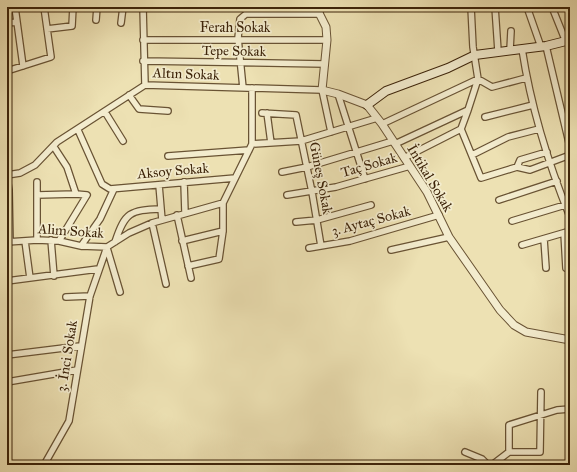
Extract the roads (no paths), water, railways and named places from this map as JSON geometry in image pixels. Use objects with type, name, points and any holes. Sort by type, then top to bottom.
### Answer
[{"type":"main road","points":[[367,105],[386,91],[448,68],[475,55],[498,51],[522,50],[568,41]]},
{"type":"street","points":[[15,7],[23,66]]},
{"type":"street","points":[[7,71],[51,57],[44,7]]},
{"type":"street","points":[[47,29],[72,26],[73,7]]},
{"type":"street","points":[[96,20],[97,7]]},
{"type":"street","points":[[122,23],[123,7]]},
{"type":"street","points":[[143,7],[143,61],[145,85]]},
{"type":"street","points":[[316,7],[326,27],[327,40],[322,90],[331,132]]},
{"type":"street","points":[[404,158],[460,129],[478,79],[472,7]]},
{"type":"street","points":[[495,7],[498,51]]},
{"type":"street","points":[[527,7],[543,46],[570,147]]},
{"type":"street","points":[[552,7],[568,41]]},
{"type":"street","points":[[243,88],[238,38],[240,19],[246,14],[320,14]]},
{"type":"street","points":[[7,23],[17,22]]},
{"type":"street","points":[[510,50],[511,31]]},
{"type":"street","name":"Ferah Sokak","points":[[143,40],[238,38],[327,40]]},
{"type":"street","points":[[522,50],[526,78],[539,129],[570,217]]},
{"type":"street","name":"Tepe Sokak","points":[[143,61],[325,64]]},
{"type":"street","points":[[478,79],[492,87],[526,78]]},
{"type":"street","points":[[382,124],[478,79]]},
{"type":"street","name":"Altın Sokak","points":[[7,176],[35,165],[58,142],[145,85],[322,90]]},
{"type":"street","points":[[188,266],[219,259],[223,231],[223,203],[251,147],[252,88]]},
{"type":"street","points":[[322,90],[338,94],[367,105]]},
{"type":"street","points":[[338,94],[365,179]]},
{"type":"street","points":[[129,95],[139,109],[168,111]]},
{"type":"street","name":"İntikal Sokak","points":[[367,105],[382,124],[427,192],[449,237],[500,310],[514,325],[526,332],[570,340]]},
{"type":"street","points":[[486,117],[533,105]]},
{"type":"street","points":[[282,172],[307,167],[394,143],[468,110]]},
{"type":"street","points":[[105,112],[123,141]]},
{"type":"street","name":"Güneş Sokak","points":[[271,143],[264,113],[296,115],[312,192],[321,246]]},
{"type":"street","points":[[168,156],[251,147],[271,143],[301,141],[377,118]]},
{"type":"street","points":[[460,129],[481,178],[517,167],[530,170],[570,156]]},
{"type":"street","points":[[472,155],[508,137],[539,129]]},
{"type":"street","points":[[78,130],[102,184],[106,188],[114,189],[100,219],[81,246]]},
{"type":"street","points":[[54,147],[67,167],[76,194]]},
{"type":"street","points":[[517,167],[520,160],[546,152]]},
{"type":"street","name":"Taç Sokak","points":[[287,195],[312,192],[410,166]]},
{"type":"street","points":[[7,176],[9,190],[8,242]]},
{"type":"street","name":"Aksoy Sokak","points":[[114,189],[235,178]]},
{"type":"street","points":[[499,200],[557,181]]},
{"type":"street","points":[[37,182],[37,240]]},
{"type":"street","points":[[184,182],[185,213]]},
{"type":"street","points":[[159,185],[162,220]]},
{"type":"street","points":[[37,195],[87,194],[59,241]]},
{"type":"street","name":"Alim Sokak","points":[[8,242],[51,240],[81,246],[107,247],[129,233],[152,223],[223,203]]},
{"type":"street","points":[[296,222],[317,220],[371,206]]},
{"type":"street","points":[[512,221],[567,207]]},
{"type":"street","points":[[115,242],[120,227],[131,212],[161,209]]},
{"type":"street","points":[[177,215],[191,278]]},
{"type":"street","name":"3. Aytaç Sokak","points":[[309,248],[350,241],[438,215]]},
{"type":"street","points":[[152,223],[166,284]]},
{"type":"street","points":[[182,241],[223,231]]},
{"type":"street","points":[[522,246],[567,232],[566,268]]},
{"type":"street","points":[[390,250],[449,237]]},
{"type":"street","points":[[544,239],[546,268]]},
{"type":"street","points":[[51,240],[54,276]]},
{"type":"street","points":[[25,241],[30,278]]},
{"type":"street","points":[[107,247],[120,292]]},
{"type":"street","name":"3. İnci Sokak","points":[[44,465],[69,421],[80,346],[90,296],[98,269],[107,247]]},
{"type":"street","points":[[7,281],[98,269]]},
{"type":"street","points":[[66,297],[90,296]]},
{"type":"street","points":[[7,355],[80,346]]},
{"type":"street","points":[[7,382],[77,370]]},
{"type":"street","points":[[492,465],[509,452],[540,452],[541,392]]},
{"type":"street","points":[[509,452],[509,425],[557,410],[570,409]]},
{"type":"street","points":[[466,452],[482,459],[488,465]]}]
